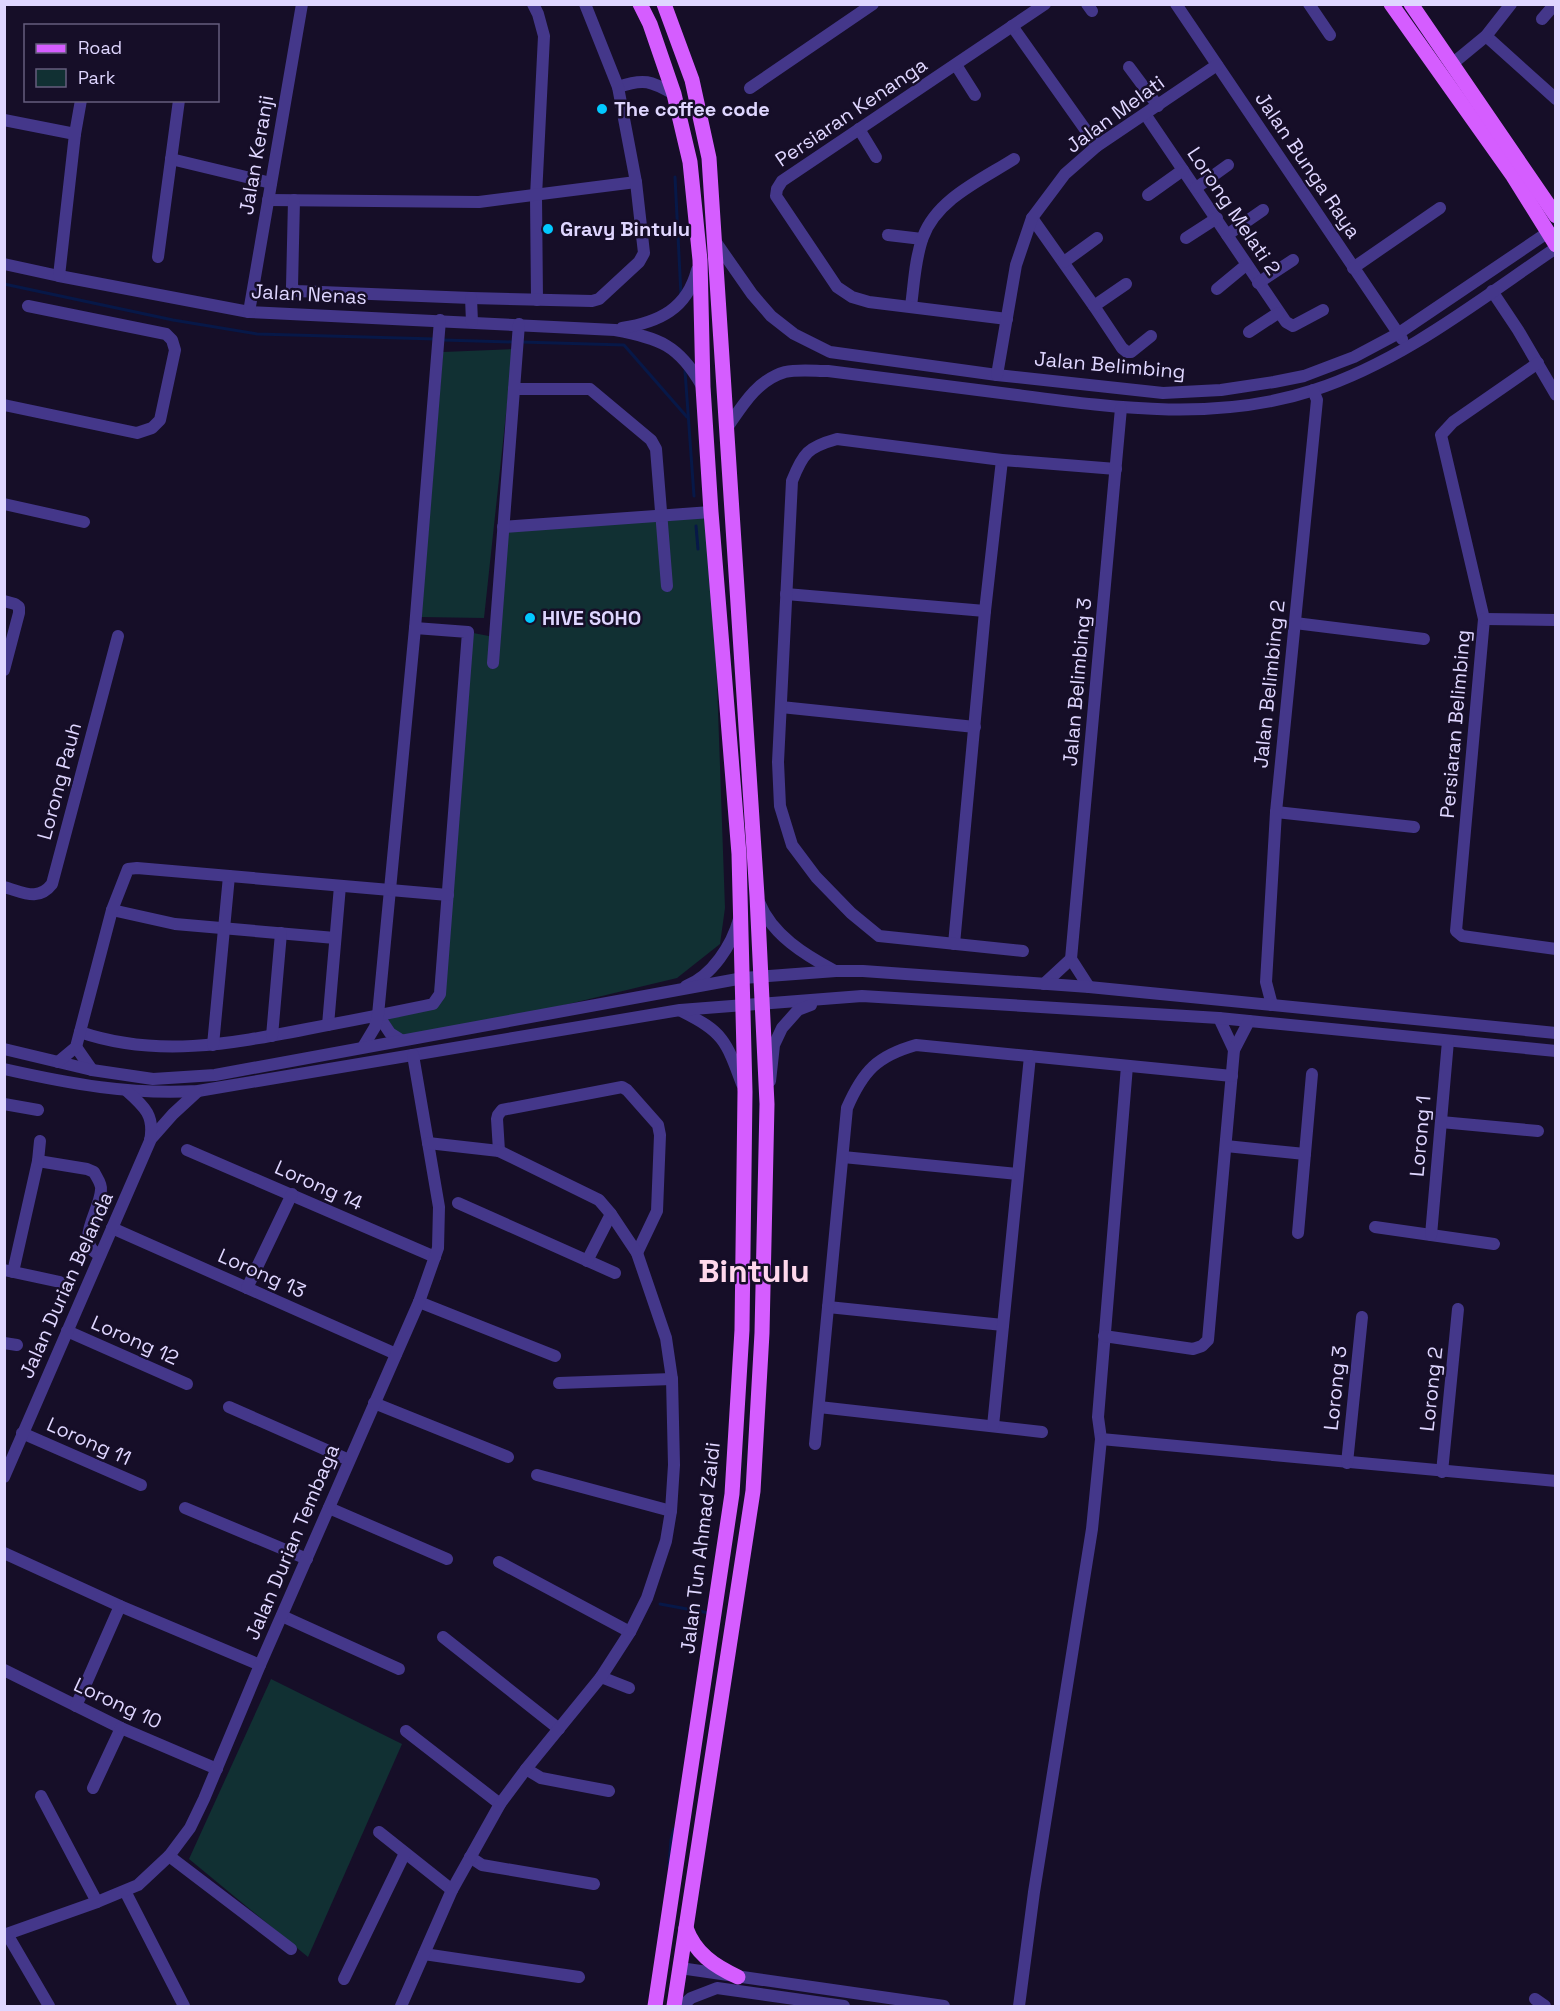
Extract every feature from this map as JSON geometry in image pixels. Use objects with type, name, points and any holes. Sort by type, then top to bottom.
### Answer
[{"type":"main road","name":"Jalan Tun Ahmad Zaidi","points":[[640,4],[650,24],[674,94],[690,162],[700,260],[703,387],[711,512],[742,907],[745,1092],[742,1330],[732,1494],[655,2005]]},
{"type":"main road","name":"Jalan Tun Ahmad Zaidi","points":[[664,4],[692,80],[709,158],[767,1104],[762,1333],[753,1491],[674,2007]]},
{"type":"main road","points":[[1391,4],[1513,176],[1553,242]]},
{"type":"main road","points":[[1411,4],[1554,209]]},
{"type":"main road","points":[[686,1928],[695,1946],[705,1957],[719,1969],[738,1977]]},
{"type":"street","name":"Jalan Keranji","points":[[249,312],[302,4]]},
{"type":"street","points":[[532,4],[538,14],[544,36],[536,196],[537,300]]},
{"type":"street","points":[[294,200],[292,287],[296,291],[537,300],[592,301],[599,299],[644,254],[636,182],[618,87],[585,4]]},
{"type":"street","points":[[750,88],[857,9],[873,4]]},
{"type":"street","name":"Persiaran Kenanga","points":[[1007,319],[869,302],[852,297],[837,287],[776,196],[782,181],[1045,4]]},
{"type":"street","name":"Jalan Bunga Raya","points":[[1176,4],[1408,348]]},
{"type":"street","points":[[1309,4],[1330,34]]},
{"type":"street","points":[[1452,64],[1486,36],[1511,4]]},
{"type":"street","points":[[1542,19],[1555,4]]},
{"type":"street","points":[[1012,26],[1097,146]]},
{"type":"street","points":[[1486,36],[1556,99]]},
{"type":"street","points":[[956,65],[975,95]]},
{"type":"street","name":"Jalan Melati","points":[[997,375],[1016,265],[1032,218],[1065,174],[1097,146],[1217,65]]},
{"type":"street","points":[[1129,68],[1158,106]]},
{"type":"street","points":[[618,87],[637,81],[654,82],[674,94]]},
{"type":"street","points":[[59,276],[81,102]]},
{"type":"street","points":[[158,256],[179,102]]},
{"type":"street","name":"Lorong Melati 2","points":[[1145,114],[1286,322],[1293,326],[1323,310]]},
{"type":"street","points":[[4,120],[75,134]]},
{"type":"street","points":[[859,129],[876,157]]},
{"type":"street","points":[[171,159],[271,183]]},
{"type":"street","points":[[911,306],[922,239],[927,228],[946,205],[960,193],[1014,159]]},
{"type":"street","points":[[1196,188],[1228,165]]},
{"type":"street","points":[[1148,195],[1183,170]]},
{"type":"street","points":[[268,200],[479,202],[636,182]]},
{"type":"street","points":[[1353,268],[1440,208]]},
{"type":"street","points":[[1227,235],[1263,210]]},
{"type":"street","points":[[1032,218],[1122,348],[1131,352],[1151,336]]},
{"type":"street","points":[[1186,238],[1217,218]]},
{"type":"street","points":[[888,235],[922,239]]},
{"type":"street","points":[[1064,262],[1097,238]]},
{"type":"street","name":"Jalan Belimbing","points":[[715,242],[747,288],[771,316],[794,334],[830,352],[997,375],[1162,393],[1221,390],[1304,376],[1354,357],[1553,242]]},
{"type":"street","name":"Jalan Belimbing","points":[[727,428],[749,395],[766,381],[785,372],[801,371],[828,371],[1121,408],[1215,410],[1271,400],[1313,390],[1366,369],[1408,348],[1492,291],[1553,242]]},
{"type":"street","name":"Jalan Nenas","points":[[4,264],[249,312],[315,315],[439,326],[472,322],[519,331],[615,330],[646,324],[672,311],[694,284],[700,260]]},
{"type":"street","points":[[1258,283],[1293,260]]},
{"type":"street","points":[[1217,289],[1246,265]]},
{"type":"street","points":[[1094,306],[1126,284]]},
{"type":"street","points":[[1492,291],[1556,395]]},
{"type":"street","points":[[315,315],[316,293]]},
{"type":"street","points":[[471,298],[472,322]]},
{"type":"street","points":[[4,405],[137,433],[152,428],[160,420],[176,350],[172,340],[166,334],[28,306]]},
{"type":"street","points":[[1249,332],[1278,313]]},
{"type":"street","points":[[363,1047],[375,1027],[378,1015],[415,628],[439,326]]},
{"type":"street","name":"Jalan Nenas","points":[[615,330],[660,340],[677,352],[693,369],[703,387]]},
{"type":"street","points":[[493,663],[519,331]]},
{"type":"street","name":"Persiaran Belimbing","points":[[1538,363],[1454,423],[1441,435],[1484,619],[1456,931],[1462,936],[1556,949]]},
{"type":"street","points":[[514,389],[590,389],[651,440],[656,449],[667,586]]},
{"type":"street","name":"Jalan Belimbing 2","points":[[1272,1005],[1266,982],[1276,812],[1317,400],[1313,390]]},
{"type":"street","name":"Jalan Belimbing 3","points":[[1071,959],[1121,408]]},
{"type":"street","points":[[1023,951],[879,936],[851,914],[816,877],[792,845],[780,806],[778,762],[792,481],[800,459],[816,445],[837,439],[1002,460],[1116,469]]},
{"type":"street","points":[[954,944],[985,611],[1002,460]]},
{"type":"street","points":[[4,504],[84,522]]},
{"type":"street","points":[[503,527],[711,512]]},
{"type":"street","points":[[786,594],[985,611]]},
{"type":"street","points":[[4,601],[19,607],[19,613],[4,670]]},
{"type":"street","points":[[1484,619],[1556,620]]},
{"type":"street","points":[[1295,623],[1424,639]]},
{"type":"street","points":[[80,1032],[128,1044],[168,1047],[213,1045],[272,1036],[433,1004],[437,1000],[440,994],[468,632],[415,628]]},
{"type":"street","name":"Lorong Pauh","points":[[4,887],[35,895],[45,892],[52,884],[118,636]]},
{"type":"street","points":[[781,707],[975,727]]},
{"type":"street","points":[[1276,812],[1414,827]]},
{"type":"street","points":[[58,1062],[76,1047],[112,910],[126,871],[130,868],[448,895]]},
{"type":"street","points":[[213,1045],[229,876]]},
{"type":"street","points":[[328,1025],[340,886]]},
{"type":"street","points":[[756,896],[762,911],[779,932],[810,957],[836,971]]},
{"type":"street","points":[[668,991],[690,985],[710,969],[728,948],[742,907]]},
{"type":"street","points":[[112,910],[161,922],[335,938]]},
{"type":"street","points":[[272,1036],[281,933]]},
{"type":"street","points":[[1044,984],[1071,959],[1089,987]]},
{"type":"street","points":[[4,1049],[92,1070],[153,1079],[215,1075],[760,975],[836,971],[1089,987],[1556,1033]]},
{"type":"street","points":[[1249,1003],[1266,982]]},
{"type":"street","points":[[4,1069],[75,1085],[159,1093],[198,1091],[680,1010],[743,1007],[862,996],[1219,1018],[1556,1051]]},
{"type":"street","points":[[767,1104],[774,1045],[782,1028],[798,1010],[830,999]]},
{"type":"street","points":[[680,1010],[709,1025],[724,1041],[745,1092]]},
{"type":"street","points":[[378,1015],[390,1033],[401,1041]]},
{"type":"street","points":[[1219,1018],[1234,1050]]},
{"type":"street","points":[[1104,1336],[1193,1349],[1202,1346],[1208,1340],[1234,1050],[1249,1021]]},
{"type":"street","name":"Lorong 1","points":[[1431,1235],[1448,1041]]},
{"type":"street","points":[[815,1444],[847,1108],[856,1088],[872,1067],[894,1051],[916,1045],[1232,1076]]},
{"type":"street","points":[[76,1047],[92,1070]]},
{"type":"street","name":"Jalan Durian Tembaga","points":[[6,1934],[97,1902],[138,1884],[169,1856],[190,1828],[419,1302],[438,1248],[439,1207],[413,1055]]},
{"type":"street","points":[[993,1426],[1030,1056]]},
{"type":"street","points":[[1019,2007],[1034,1892],[1092,1529],[1101,1439],[1098,1417],[1126,1066]]},
{"type":"street","points":[[1298,1233],[1312,1074]]},
{"type":"street","points":[[499,1151],[497,1119],[502,1110],[622,1087],[627,1090],[658,1125],[660,1135],[657,1211],[637,1253]]},
{"type":"street","points":[[128,1091],[151,1119],[150,1141]]},
{"type":"street","points":[[150,1141],[173,1114],[198,1091]]},
{"type":"street","points":[[4,1104],[38,1110]]},
{"type":"street","points":[[1441,1122],[1538,1131]]},
{"type":"street","points":[[40,1141],[38,1161],[9,1271],[60,1282]]},
{"type":"street","name":"Jalan Durian Belanda","points":[[4,1477],[150,1141]]},
{"type":"street","points":[[401,2007],[452,1890],[500,1804],[601,1677],[630,1632],[647,1598],[657,1569],[671,1511],[674,1465],[672,1379],[666,1338],[637,1253],[611,1214],[600,1200],[499,1151],[428,1143]]},
{"type":"street","points":[[1226,1146],[1305,1154]]},
{"type":"street","name":"Lorong 14","points":[[187,1150],[435,1257]]},
{"type":"street","points":[[843,1156],[1018,1174]]},
{"type":"street","points":[[38,1161],[94,1172],[102,1190],[88,1237],[88,1245],[91,1251],[100,1256]]},
{"type":"street","points":[[247,1288],[292,1194]]},
{"type":"street","points":[[458,1203],[615,1273]]},
{"type":"street","points":[[586,1261],[611,1214]]},
{"type":"street","points":[[1376,1227],[1494,1244]]},
{"type":"street","name":"Lorong 13","points":[[112,1228],[396,1354]]},
{"type":"street","points":[[419,1302],[555,1356]]},
{"type":"street","points":[[828,1307],[1003,1325]]},
{"type":"street","name":"Lorong 2","points":[[1442,1472],[1458,1310]]},
{"type":"street","name":"Lorong 3","points":[[1347,1462],[1362,1317]]},
{"type":"street","name":"Lorong 12","points":[[67,1331],[187,1384]]},
{"type":"street","points":[[559,1383],[672,1379]]},
{"type":"street","points":[[374,1403],[508,1456]]},
{"type":"street","points":[[229,1407],[349,1460]]},
{"type":"street","points":[[819,1407],[1042,1432]]},
{"type":"street","name":"Lorong 11","points":[[22,1433],[141,1485]]},
{"type":"street","points":[[1101,1439],[1556,1481]]},
{"type":"street","points":[[537,1474],[671,1511]]},
{"type":"street","points":[[185,1508],[307,1559]]},
{"type":"street","points":[[328,1508],[447,1559]]},
{"type":"street","points":[[4,1553],[120,1606],[260,1665]]},
{"type":"street","points":[[499,1562],[630,1632]]},
{"type":"street","points":[[76,1706],[120,1606]]},
{"type":"street","points":[[282,1616],[399,1669]]},
{"type":"street","points":[[443,1637],[559,1729]]},
{"type":"street","name":"Lorong 10","points":[[4,1670],[121,1728],[217,1769]]},
{"type":"street","points":[[601,1677],[629,1688]]},
{"type":"street","points":[[93,1788],[121,1728]]},
{"type":"street","points":[[406,1731],[500,1804]]},
{"type":"street","points":[[526,1769],[541,1779],[609,1791]]},
{"type":"street","points":[[41,1796],[97,1902]]},
{"type":"street","points":[[379,1832],[452,1890]]},
{"type":"street","points":[[344,1979],[405,1852]]},
{"type":"street","points":[[169,1856],[291,1949]]},
{"type":"street","points":[[470,1857],[482,1864],[594,1884]]},
{"type":"street","points":[[125,1891],[183,2007]]},
{"type":"street","points":[[6,1934],[49,2007]]},
{"type":"street","points":[[424,1954],[579,1977]]},
{"type":"street","points":[[680,1968],[944,2007]]},
{"type":"street","points":[[681,2007],[691,1998],[717,1988],[844,2007]]},
{"type":"street","points":[[850,1994],[889,2007]]},
{"type":"street","points":[[1537,2007],[1535,1999],[1545,2007]]},
{"type":"green space","points":[[513,349],[484,618],[421,617],[443,352]]},
{"type":"green space","points":[[711,512],[725,908],[720,944],[677,978],[460,1030],[401,1040],[378,1015],[433,1004],[468,632],[494,637],[503,527]]},
{"type":"green space","points":[[271,1679],[402,1744],[308,1957],[189,1859]]},
{"type":"waterway","points":[[675,177],[681,295]]},
{"type":"waterway","points":[[4,284],[173,320],[257,334],[436,339]]},
{"type":"waterway","points":[[443,340],[514,342]]},
{"type":"waterway","points":[[521,342],[624,345],[687,417]]},
{"type":"waterway","points":[[685,371],[694,496]]},
{"type":"waterway","points":[[696,526],[698,549]]},
{"type":"waterway","points":[[660,1604],[709,1613]]},
{"type":"waterway","points":[[669,1866],[674,1829]]},
{"type":"place","name":"The coffee code","points":[[602,109]]},
{"type":"place","name":"Gravy Bintulu","points":[[548,229]]},
{"type":"place","name":"HIVE SOHO","points":[[530,618]]},
{"type":"district","name":"Bintulu","points":[[754,1271]]}]
